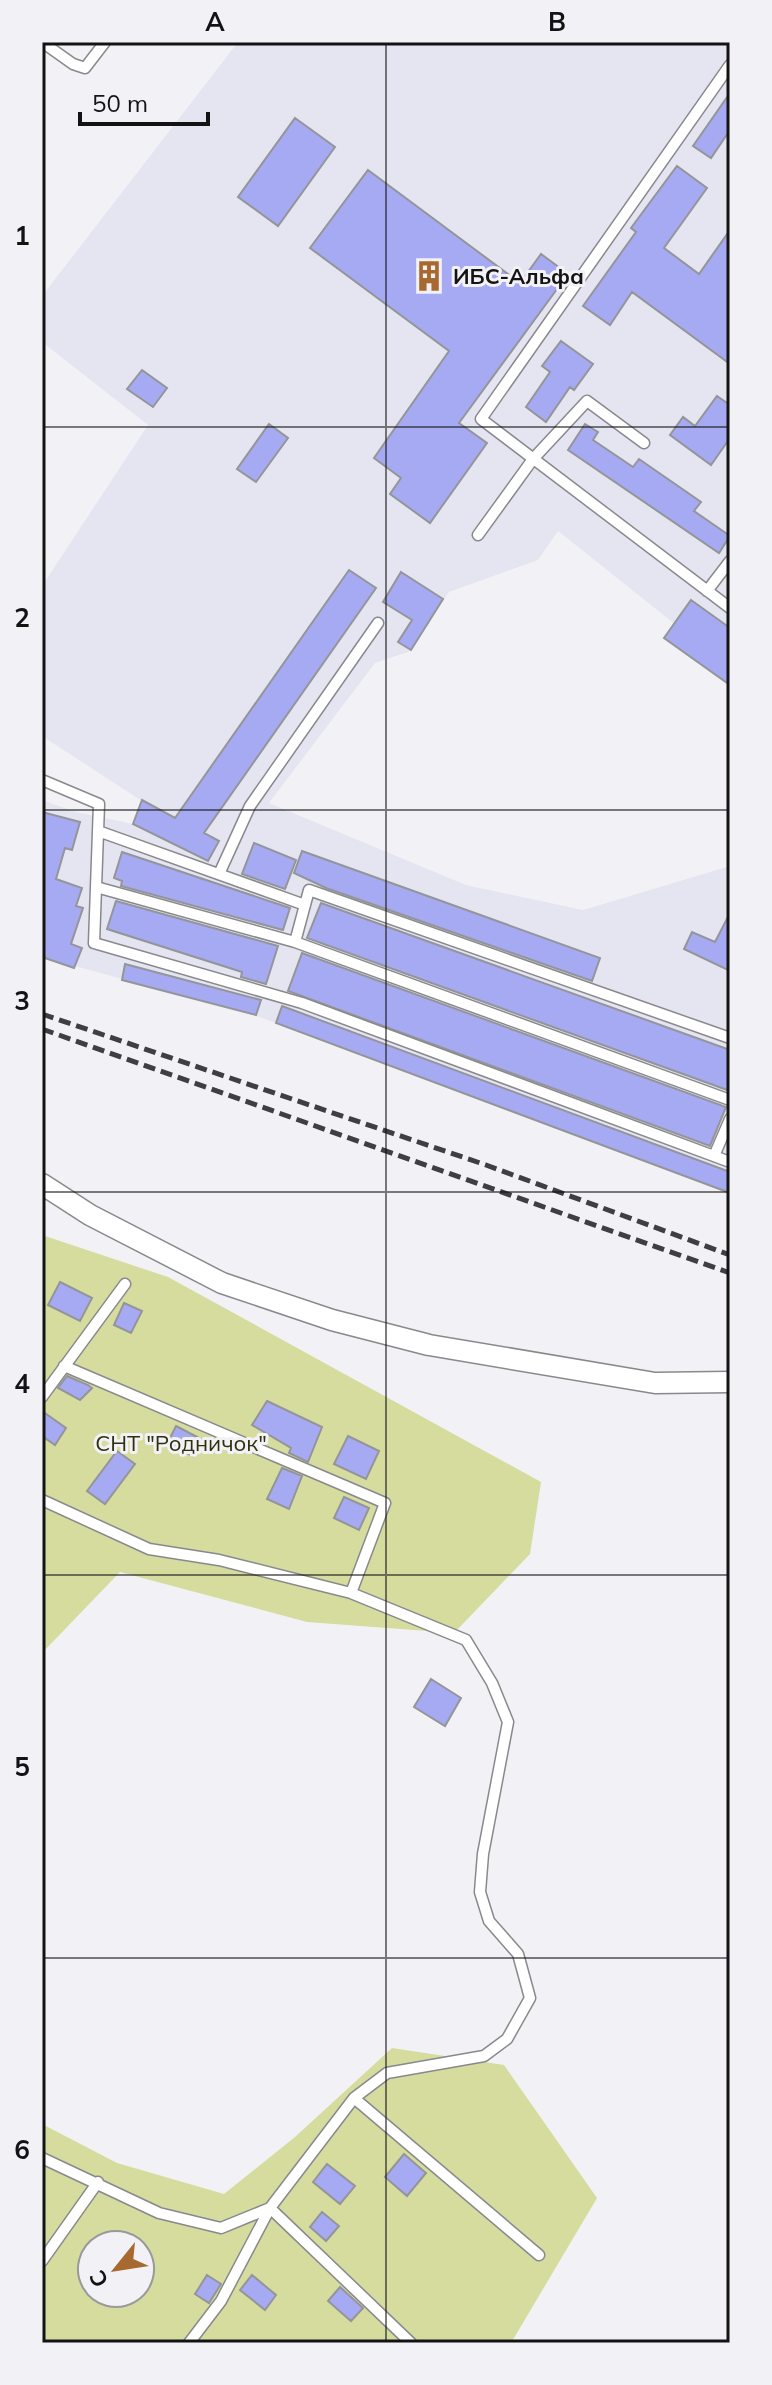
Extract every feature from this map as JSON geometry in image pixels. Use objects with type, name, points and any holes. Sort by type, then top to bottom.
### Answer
[{"type":"street","points":[[42,1184],[90,1215],[222,1283],[332,1320],[429,1345],[655,1383],[730,1382]]},
{"type":"lane","points":[[42,42],[73,64],[85,68],[105,42]]},
{"type":"lane","points":[[730,65],[481,419],[730,608]]},
{"type":"lane","points":[[478,535],[533,459],[587,401],[644,443]]},
{"type":"lane","points":[[707,591],[730,561]]},
{"type":"lane","points":[[219,874],[250,806],[378,623]]},
{"type":"lane","points":[[42,780],[99,804],[94,943],[302,1003],[730,1162]]},
{"type":"lane","points":[[98,831],[305,905]]},
{"type":"lane","points":[[96,887],[295,942],[730,1100]]},
{"type":"lane","points":[[295,942],[309,890],[730,1038]]},
{"type":"lane","points":[[714,1156],[730,1119]]},
{"type":"lane","points":[[42,1397],[125,1284]]},
{"type":"lane","points":[[64,1366],[385,1503],[351,1593]]},
{"type":"lane","points":[[42,1500],[149,1549],[219,1560],[351,1593],[466,1640],[492,1683],[508,1722],[483,1854],[480,1892],[489,1921],[518,1954],[530,1998],[507,2039],[484,2056],[387,2073],[354,2098],[270,2208],[221,2301],[189,2343]]},
{"type":"lane","points":[[354,2098],[539,2255]]},
{"type":"lane","points":[[42,2158],[159,2213],[221,2228],[270,2208]]},
{"type":"lane","points":[[42,2261],[98,2182]]},
{"type":"lane","points":[[270,2208],[411,2343]]},
{"type":"shaded area","points":[[238,42],[730,42],[730,668],[558,531],[538,560],[449,592],[411,651],[375,663],[269,803],[466,885],[583,910],[730,866],[730,1193],[254,1015],[42,957],[42,800],[76,812],[133,824],[142,801],[42,736],[42,586],[148,425],[42,342],[42,296]]},
{"type":"green space","name":"СНТ \"Родничок\"","points":[[42,1235],[168,1277],[541,1482],[530,1554],[454,1633],[307,1622],[120,1572],[42,1653]]},
{"type":"green space","points":[[392,2048],[504,2065],[597,2198],[511,2343],[42,2343],[42,2124],[117,2163],[224,2194],[295,2137]]},
{"type":"building","points":[[730,93],[730,130],[711,158],[693,146]]},
{"type":"building","points":[[295,118],[335,147],[278,226],[238,197]]},
{"type":"building","points":[[677,166],[707,188],[664,248],[699,274],[730,230],[730,364],[632,292],[610,325],[583,306],[636,232],[631,228]]},
{"type":"building","name":"ИБС-Альфа","points":[[368,170],[520,283],[541,254],[568,274],[459,423],[487,443],[430,523],[390,494],[401,478],[374,458],[449,351],[310,248]]},
{"type":"building","points":[[561,341],[593,364],[574,390],[570,387],[546,422],[526,407],[550,372],[542,366]]},
{"type":"building","points":[[142,370],[167,388],[153,407],[127,389]]},
{"type":"building","points":[[717,396],[730,405],[730,438],[711,465],[670,435],[683,417],[695,426]]},
{"type":"building","points":[[269,424],[288,438],[256,482],[237,469]]},
{"type":"building","points":[[585,424],[598,432],[593,440],[633,467],[639,459],[701,502],[694,511],[730,536],[719,553],[568,450]]},
{"type":"building","points":[[349,570],[376,588],[204,833],[219,841],[208,861],[133,824],[142,800],[175,818]]},
{"type":"building","points":[[401,572],[443,599],[411,650],[398,642],[412,620],[383,602]]},
{"type":"building","points":[[691,600],[730,628],[730,685],[664,638]]},
{"type":"building","points":[[42,812],[80,822],[72,850],[65,848],[56,879],[82,888],[76,906],[83,908],[71,944],[82,948],[74,968],[42,957]]},
{"type":"building","points":[[254,843],[296,860],[285,889],[242,874]]},
{"type":"building","points":[[302,851],[600,958],[592,981],[326,888],[294,873]]},
{"type":"building","points":[[122,852],[290,908],[283,930],[121,886],[122,881],[114,878]]},
{"type":"building","points":[[116,901],[278,946],[266,984],[241,977],[242,972],[107,929]]},
{"type":"building","points":[[321,903],[730,1050],[730,1091],[307,938]]},
{"type":"building","points":[[730,913],[730,971],[684,949],[692,932],[715,942]]},
{"type":"building","points":[[302,953],[726,1107],[710,1146],[288,991]]},
{"type":"building","points":[[125,964],[261,1000],[256,1015],[122,980]]},
{"type":"building","points":[[282,1006],[730,1172],[730,1193],[276,1023]]},
{"type":"building","points":[[60,1282],[92,1298],[80,1321],[48,1305]]},
{"type":"building","points":[[124,1303],[142,1311],[131,1333],[114,1325]]},
{"type":"building","points":[[67,1376],[92,1388],[80,1400],[58,1388]]},
{"type":"building","points":[[267,1401],[322,1427],[308,1462],[289,1453],[291,1448],[252,1425]]},
{"type":"building","points":[[42,1411],[66,1428],[55,1445],[42,1436]]},
{"type":"building","points":[[176,1426],[201,1439],[193,1456],[167,1444]]},
{"type":"building","points":[[348,1436],[379,1451],[366,1479],[334,1464]]},
{"type":"building","points":[[117,1451],[135,1464],[105,1504],[87,1491]]},
{"type":"building","points":[[282,1468],[302,1476],[289,1509],[267,1499]]},
{"type":"building","points":[[344,1497],[369,1508],[359,1530],[334,1518]]},
{"type":"building","points":[[431,1679],[461,1698],[445,1726],[414,1707]]},
{"type":"building","points":[[404,2154],[426,2173],[407,2196],[385,2177]]},
{"type":"building","points":[[327,2164],[355,2186],[340,2204],[313,2182]]},
{"type":"building","points":[[322,2212],[339,2226],[326,2241],[310,2227]]},
{"type":"building","points":[[207,2275],[221,2284],[209,2303],[195,2294]]},
{"type":"building","points":[[252,2275],[276,2295],[265,2310],[240,2290]]},
{"type":"building","points":[[340,2287],[363,2308],[351,2321],[328,2301]]},
{"type":"railway","points":[[42,1014],[486,1165],[730,1255]]},
{"type":"railway","points":[[42,1029],[730,1273]]},
{"type":"place","name":"ИБС-Альфа","points":[[429,276]]}]
